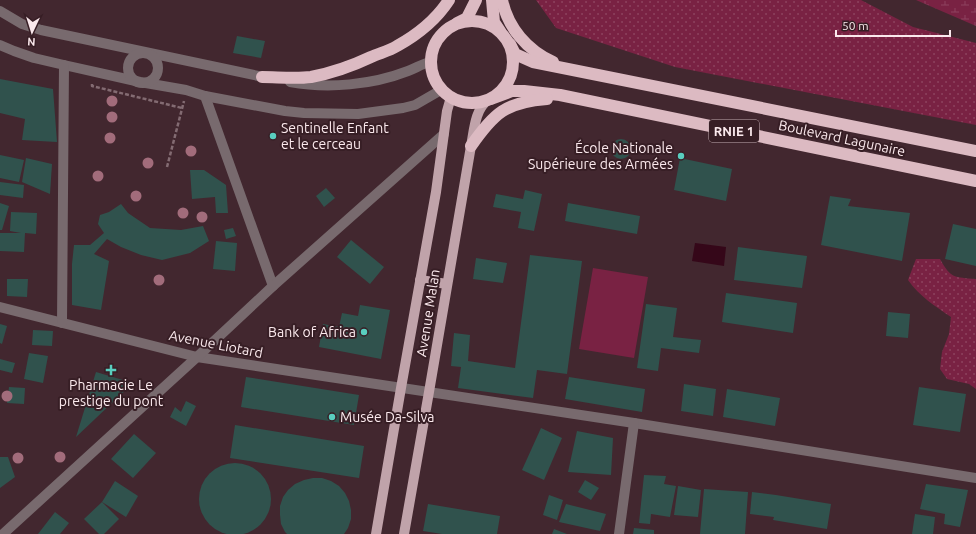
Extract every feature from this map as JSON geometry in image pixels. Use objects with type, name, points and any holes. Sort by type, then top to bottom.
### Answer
[{"type":"highway","points":[[262,77],[309,77],[330,73],[350,66],[396,47],[415,35],[430,23],[449,0]]},
{"type":"highway","name":"RNIE 1","points":[[430,62],[436,40],[445,30],[467,18],[476,0]]},
{"type":"highway","name":"RNIE 1","points":[[492,0],[494,22],[510,44]]},
{"type":"highway","points":[[502,0],[510,24],[519,36],[544,58],[565,68]]},
{"type":"highway","name":"RNIE 1","points":[[453,25],[465,21],[479,21],[491,26],[502,34]]},
{"type":"highway","points":[[490,99],[504,89],[512,73],[513,56],[510,44]]},
{"type":"highway","name":"Boulevard Lagunaire","points":[[510,44],[515,54],[533,62],[976,151]]},
{"type":"highway","points":[[430,62],[433,77],[446,94]]},
{"type":"highway","name":"Boulevard Lagunaire","points":[[490,99],[512,91],[560,95],[976,181]]},
{"type":"highway","name":"RNIE 1","points":[[446,94],[460,102],[479,103],[490,99]]},
{"type":"highway","points":[[471,146],[485,125],[504,110],[531,100],[547,99],[560,95]]},
{"type":"main road","name":"Avenue Malan","points":[[376,534],[400,388],[436,192],[444,134],[446,94]]},
{"type":"main road","name":"Avenue Malan","points":[[404,534],[471,146],[478,114],[482,104],[490,99]]},
{"type":"main road","points":[[420,280],[446,284]]},
{"type":"street","points":[[0,11],[22,24],[41,30],[262,77],[313,85],[353,84],[392,76],[408,71],[421,64],[430,62]]},
{"type":"street","points":[[0,45],[34,58],[64,65],[140,82],[186,90],[205,96],[285,111],[322,114],[358,114],[403,108],[446,94]]},
{"type":"street","points":[[146,53],[152,55],[156,60],[158,71],[151,80],[140,82],[134,80],[130,76],[128,64],[135,55],[146,53]]},
{"type":"street","points":[[62,323],[64,65]]},
{"type":"street","points":[[205,96],[273,286]]},
{"type":"street","points":[[2,534],[273,286],[444,134]]},
{"type":"street","name":"Avenue Liotard","points":[[0,307],[197,357],[634,423],[976,478]]},
{"type":"street","points":[[619,534],[634,423]]},
{"type":"path","points":[[94,71],[92,86],[182,108]]},
{"type":"path","points":[[167,167],[186,90]]},
{"type":"green space","points":[[536,0],[861,0],[913,27],[976,43],[976,125],[675,67],[556,28]]},
{"type":"green space","points":[[916,0],[976,0],[976,26]]},
{"type":"green space","points":[[916,259],[940,259],[950,274],[963,278],[976,279],[976,389],[969,384],[947,379],[940,369],[942,352],[949,334],[951,317],[922,296],[908,280]]},
{"type":"green space","points":[[593,268],[648,277],[634,358],[579,349]]},
{"type":"shaded area","points":[[695,243],[726,247],[724,266],[692,261]]},
{"type":"building","points":[[237,36],[265,41],[261,58],[233,53]]},
{"type":"building","points":[[0,79],[53,89],[57,142],[22,140],[25,119],[0,113]]},
{"type":"building","points":[[621,139],[628,142],[631,149],[628,156],[621,159],[614,156],[611,149],[614,142]]},
{"type":"building","points":[[0,155],[24,160],[19,182],[0,178]]},
{"type":"building","points":[[26,158],[52,164],[50,194],[22,182]]},
{"type":"building","points":[[680,158],[732,169],[726,201],[674,190]]},
{"type":"building","points":[[190,170],[204,170],[226,185],[228,213],[216,213],[215,197],[192,199]]},
{"type":"building","points":[[0,182],[24,185],[23,198],[0,195]]},
{"type":"building","points":[[326,188],[335,198],[324,207],[316,196]]},
{"type":"building","points":[[525,190],[542,194],[534,231],[518,228],[521,212],[493,207],[496,194],[523,199]]},
{"type":"building","points":[[830,196],[851,199],[848,206],[910,213],[902,261],[821,245]]},
{"type":"building","points":[[0,203],[9,206],[2,230],[0,230]]},
{"type":"building","points":[[568,203],[640,216],[637,234],[565,221]]},
{"type":"building","points":[[121,204],[128,213],[150,228],[181,230],[203,226],[209,241],[190,253],[162,260],[141,255],[121,247],[107,239],[94,254],[109,261],[101,310],[72,305],[72,264],[74,245],[90,245],[104,233],[98,224],[100,215],[109,212]]},
{"type":"building","points":[[11,212],[37,213],[36,234],[25,233],[24,252],[0,251],[0,233],[21,233],[10,231]]},
{"type":"building","points":[[953,224],[976,229],[976,266],[945,259]]},
{"type":"building","points":[[233,228],[236,236],[226,239],[224,230]]},
{"type":"building","points":[[351,240],[384,267],[370,284],[337,257]]},
{"type":"building","points":[[216,241],[237,243],[235,271],[213,269]]},
{"type":"building","points":[[738,247],[807,256],[802,288],[734,280]]},
{"type":"building","points":[[530,255],[582,261],[567,374],[537,370],[533,398],[458,388],[461,367],[451,366],[454,333],[470,335],[468,361],[515,368]]},
{"type":"building","points":[[476,258],[507,263],[503,283],[473,279]]},
{"type":"building","points":[[7,279],[28,279],[27,297],[7,296]]},
{"type":"building","points":[[726,293],[797,303],[793,333],[722,322]]},
{"type":"building","points":[[646,304],[677,308],[673,337],[701,340],[699,353],[661,348],[658,371],[637,368]]},
{"type":"building","points":[[360,305],[390,310],[381,359],[319,347],[323,324],[339,327],[342,313],[358,316]]},
{"type":"building","points":[[888,312],[910,314],[908,338],[886,336]]},
{"type":"building","points":[[0,324],[7,326],[2,344],[0,343]]},
{"type":"building","points":[[33,330],[53,331],[52,346],[32,345]]},
{"type":"building","points":[[29,353],[48,356],[43,383],[24,379]]},
{"type":"building","points":[[0,359],[15,363],[12,373],[0,370]]},
{"type":"building","points":[[96,372],[133,383],[76,437]]},
{"type":"building","points":[[246,377],[359,395],[354,425],[241,407]]},
{"type":"building","points":[[569,377],[645,389],[642,412],[565,399]]},
{"type":"building","points":[[684,384],[716,389],[713,416],[681,411]]},
{"type":"building","points":[[9,387],[25,388],[24,404],[7,403]]},
{"type":"building","points":[[919,387],[966,394],[960,432],[913,425]]},
{"type":"building","points":[[727,389],[780,398],[775,426],[723,417]]},
{"type":"building","points":[[186,401],[196,406],[186,426],[170,417],[175,407],[181,412]]},
{"type":"building","points":[[235,425],[364,446],[359,478],[230,458]]},
{"type":"building","points":[[541,428],[562,438],[544,480],[522,470]]},
{"type":"building","points":[[577,431],[613,438],[611,475],[568,472]]},
{"type":"building","points":[[134,434],[156,453],[133,478],[111,459]]},
{"type":"building","points":[[0,457],[8,457],[15,477],[0,488]]},
{"type":"building","points":[[235,463],[255,469],[265,479],[271,499],[265,519],[255,529],[235,535],[215,529],[205,519],[199,499],[205,479],[215,469]]},
{"type":"building","points":[[644,475],[666,476],[664,484],[676,486],[670,517],[651,514],[650,524],[639,523]]},
{"type":"building","points":[[313,478],[322,478],[331,481],[339,486],[345,493],[349,501],[351,519],[344,534],[287,534],[285,532],[281,524],[280,515],[280,506],[283,497],[295,484]]},
{"type":"building","points":[[585,480],[599,488],[591,500],[578,492]]},
{"type":"building","points":[[115,481],[138,496],[126,517],[102,502]]},
{"type":"building","points":[[926,484],[968,490],[960,527],[944,524],[945,514],[920,509]]},
{"type":"building","points":[[678,486],[701,490],[698,517],[674,515]]},
{"type":"building","points":[[704,489],[748,492],[745,534],[700,534]]},
{"type":"building","points":[[752,492],[831,504],[827,529],[773,520],[774,517],[750,514]]},
{"type":"building","points":[[549,495],[563,500],[557,520],[543,515]]},
{"type":"building","points":[[102,502],[119,519],[104,534],[99,534],[84,519]]},
{"type":"building","points":[[428,504],[500,516],[497,534],[442,534],[423,531]]},
{"type":"building","points":[[566,504],[606,514],[600,531],[559,522]]},
{"type":"building","points":[[55,512],[69,523],[60,534],[38,534]]},
{"type":"building","points":[[915,514],[935,517],[933,534],[912,534]]},
{"type":"building","points":[[634,528],[654,530],[654,534],[633,534]]},
{"type":"building","points":[[554,529],[567,534],[552,534]]},
{"type":"place","name":"Sentinelle Enfant et le cerceau","points":[[273,136]]},
{"type":"place","name":"École Nationale Supérieure des Armées","points":[[681,156]]},
{"type":"place","name":"Bank of Africa","points":[[364,332]]},
{"type":"place","name":"Pharmacie Le prestige du pont","points":[[111,370]]},
{"type":"place","name":"Musée Da-Silva","points":[[332,417]]}]
